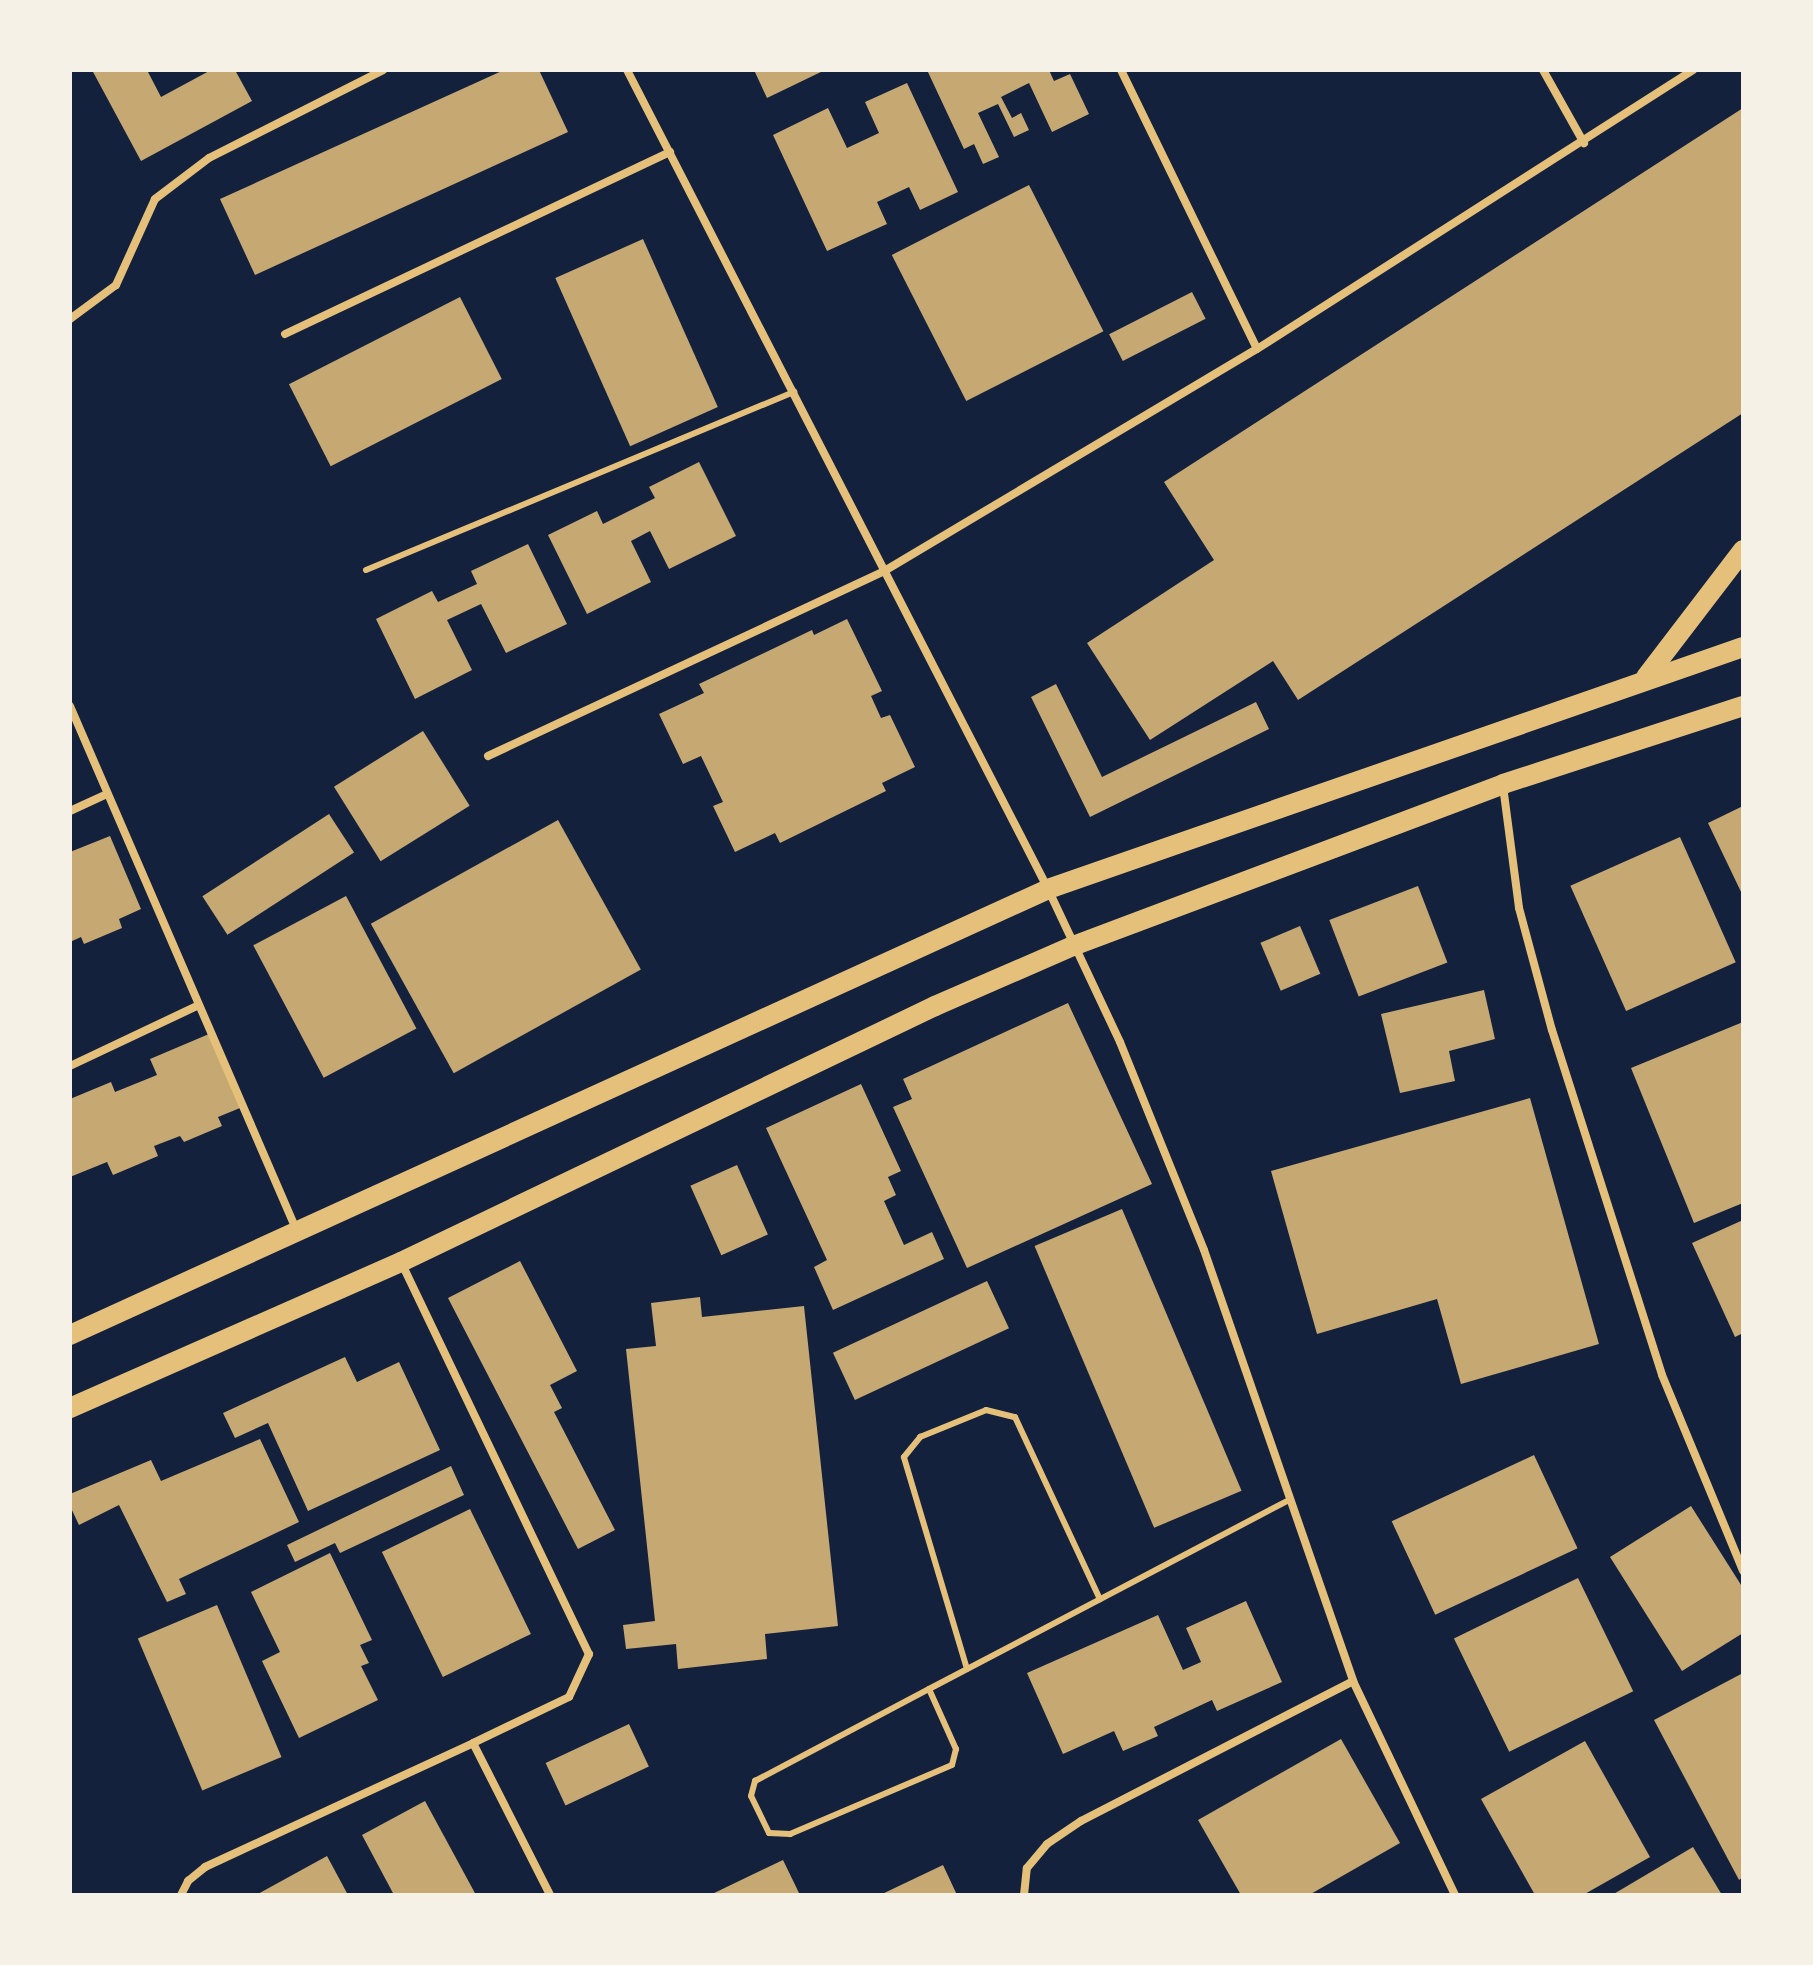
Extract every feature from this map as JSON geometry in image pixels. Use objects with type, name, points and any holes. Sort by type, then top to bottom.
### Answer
[{"type":"main road","points":[[1645,679],[1743,550]]},
{"type":"main road","points":[[70,1335],[296,1229],[1048,889],[1743,647]]},
{"type":"main road","points":[[70,1408],[401,1262],[907,1019],[1073,946],[1503,784],[1743,706]]},
{"type":"street","points":[[70,319],[116,285],[155,199],[209,158],[383,70]]},
{"type":"street","points":[[627,70],[1048,889],[1161,1134],[1353,1681],[1455,1895]]},
{"type":"street","points":[[1121,70],[1257,349]]},
{"type":"street","points":[[1543,70],[1584,143]]},
{"type":"street","points":[[488,756],[886,570],[1257,349],[1584,143],[1693,70]]},
{"type":"street","points":[[285,334],[670,152]]},
{"type":"street","points":[[70,706],[197,1006],[296,1229]]},
{"type":"street","points":[[1503,784],[1519,908],[1556,1045],[1662,1375],[1743,1571]]},
{"type":"street","points":[[70,811],[107,794]]},
{"type":"street","points":[[70,1066],[197,1006]]},
{"type":"street","points":[[181,1895],[188,1881],[205,1867],[569,1697],[589,1654],[401,1262]]},
{"type":"street","points":[[1024,1895],[1027,1868],[1047,1844],[1081,1821],[1353,1681]]},
{"type":"street","points":[[473,1743],[550,1895]]},
{"type":"lane","points":[[366,570],[794,392]]},
{"type":"lane","points":[[967,1669],[904,1457],[920,1437],[986,1410],[1015,1417],[1100,1599]]},
{"type":"lane","points":[[929,1689],[956,1749],[952,1765],[790,1834],[769,1833],[751,1796],[755,1781],[929,1689],[1100,1599],[1289,1500]]},
{"type":"building","points":[[92,70],[147,70],[161,97],[211,70],[235,70],[252,101],[141,161]]},
{"type":"building","points":[[504,70],[539,70],[568,132],[255,275],[220,199]]},
{"type":"building","points":[[754,70],[825,70],[767,98]]},
{"type":"building","points":[[927,70],[1049,70],[1054,81],[1070,74],[1089,114],[1052,132],[1029,83],[1001,97],[1012,118],[1021,113],[1029,130],[1014,137],[998,104],[978,113],[999,157],[983,164],[974,144],[964,149]]},
{"type":"building","points":[[907,83],[958,192],[920,210],[909,187],[877,202],[887,224],[827,251],[773,135],[828,108],[847,148],[879,133],[865,102]]},
{"type":"building","points":[[1743,108],[1743,413],[1298,700],[1273,661],[1150,740],[1087,643],[1214,560],[1164,482]]},
{"type":"building","points":[[1029,185],[1103,331],[966,401],[892,255]]},
{"type":"building","points":[[643,239],[718,407],[630,446],[555,278]]},
{"type":"building","points":[[1192,292],[1206,319],[1123,361],[1109,334]]},
{"type":"building","points":[[460,297],[502,379],[331,466],[289,384]]},
{"type":"building","points":[[699,462],[736,536],[669,569],[650,531],[631,541],[651,582],[587,614],[548,535],[597,511],[603,524],[655,498],[649,487]]},
{"type":"building","points":[[528,544],[567,624],[506,653],[481,604],[447,620],[472,670],[415,699],[376,619],[432,591],[438,602],[477,584],[471,571]]},
{"type":"building","points":[[847,619],[882,691],[871,696],[881,718],[890,715],[915,767],[882,783],[886,791],[780,843],[775,833],[735,852],[713,806],[723,802],[701,756],[683,764],[659,714],[704,693],[699,684],[812,630],[814,635]]},
{"type":"building","points":[[1056,684],[1102,777],[1256,702],[1269,729],[1090,817],[1031,697]]},
{"type":"building","points":[[423,731],[470,806],[381,861],[334,787]]},
{"type":"building","points":[[1743,806],[1743,896],[1708,823]]},
{"type":"building","points":[[329,814],[354,853],[227,935],[202,896]]},
{"type":"building","points":[[558,820],[641,970],[454,1073],[371,924]]},
{"type":"building","points":[[110,836],[141,909],[119,919],[122,928],[84,944],[81,937],[70,942],[70,852]]},
{"type":"building","points":[[1680,837],[1736,962],[1626,1011],[1570,886]]},
{"type":"building","points":[[1418,886],[1447,963],[1359,997],[1329,920]]},
{"type":"building","points":[[346,896],[416,1028],[324,1078],[253,945]]},
{"type":"building","points":[[1300,926],[1320,974],[1281,991],[1260,943]]},
{"type":"building","points":[[1484,990],[1495,1039],[1449,1051],[1455,1081],[1400,1093],[1381,1014]]},
{"type":"building","points":[[1068,1003],[1152,1184],[967,1268],[893,1107],[912,1099],[903,1079]]},
{"type":"building","points":[[1743,1022],[1743,1203],[1694,1223],[1631,1068]]},
{"type":"building","points":[[209,1034],[240,1108],[218,1117],[222,1126],[184,1142],[180,1136],[154,1146],[158,1156],[113,1175],[107,1162],[70,1177],[70,1099],[111,1082],[115,1092],[157,1075],[150,1059]]},
{"type":"building","points":[[861,1084],[901,1171],[888,1177],[896,1195],[884,1201],[904,1245],[932,1232],[944,1259],[833,1310],[814,1267],[827,1260],[766,1128]]},
{"type":"building","points":[[1530,1098],[1599,1344],[1461,1384],[1437,1299],[1317,1334],[1271,1171]]},
{"type":"building","points":[[737,1165],[768,1234],[721,1255],[690,1186]]},
{"type":"building","points":[[1122,1209],[1242,1491],[1154,1528],[1035,1246]]},
{"type":"building","points":[[1743,1220],[1743,1333],[1735,1337],[1692,1243]]},
{"type":"building","points":[[520,1261],[577,1371],[550,1385],[562,1408],[554,1412],[615,1530],[578,1549],[448,1298]]},
{"type":"building","points":[[987,1281],[1009,1328],[855,1400],[833,1353]]},
{"type":"building","points":[[700,1297],[702,1317],[804,1306],[838,1626],[765,1634],[767,1659],[678,1669],[676,1644],[626,1649],[623,1625],[655,1621],[626,1349],[656,1346],[651,1303]]},
{"type":"building","points":[[345,1357],[357,1382],[399,1362],[440,1450],[308,1511],[268,1423],[235,1438],[223,1413]]},
{"type":"building","points":[[260,1439],[299,1522],[179,1579],[186,1594],[167,1602],[119,1505],[79,1525],[70,1506],[70,1494],[151,1460],[161,1481]]},
{"type":"building","points":[[1534,1455],[1578,1548],[1435,1615],[1392,1521]]},
{"type":"building","points":[[451,1466],[464,1495],[340,1553],[335,1543],[295,1562],[287,1545]]},
{"type":"building","points":[[1691,1506],[1743,1588],[1743,1633],[1682,1671],[1610,1557]]},
{"type":"building","points":[[470,1509],[531,1634],[443,1677],[382,1552]]},
{"type":"building","points":[[330,1553],[372,1640],[360,1645],[369,1663],[361,1666],[378,1700],[299,1738],[262,1661],[280,1652],[251,1592]]},
{"type":"building","points":[[1578,1578],[1633,1691],[1509,1752],[1454,1638]]},
{"type":"building","points":[[1246,1601],[1282,1682],[1217,1711],[1212,1700],[1154,1727],[1158,1736],[1123,1751],[1114,1731],[1063,1754],[1027,1673],[1158,1615],[1183,1670],[1201,1662],[1186,1628]]},
{"type":"building","points":[[217,1605],[281,1757],[202,1790],[138,1639]]},
{"type":"building","points":[[1743,1673],[1743,1877],[1739,1880],[1654,1720]]},
{"type":"building","points":[[629,1724],[649,1767],[565,1805],[546,1763]]},
{"type":"building","points":[[1341,1739],[1400,1843],[1309,1895],[1241,1895],[1198,1820]]},
{"type":"building","points":[[1585,1741],[1650,1857],[1583,1895],[1535,1895],[1481,1799]]},
{"type":"building","points":[[425,1801],[476,1895],[394,1895],[362,1835]]},
{"type":"building","points":[[1693,1847],[1722,1895],[1612,1895]]},
{"type":"building","points":[[327,1856],[348,1895],[256,1895]]},
{"type":"building","points":[[783,1860],[800,1895],[710,1895]]},
{"type":"building","points":[[943,1865],[957,1895],[880,1895]]}]
